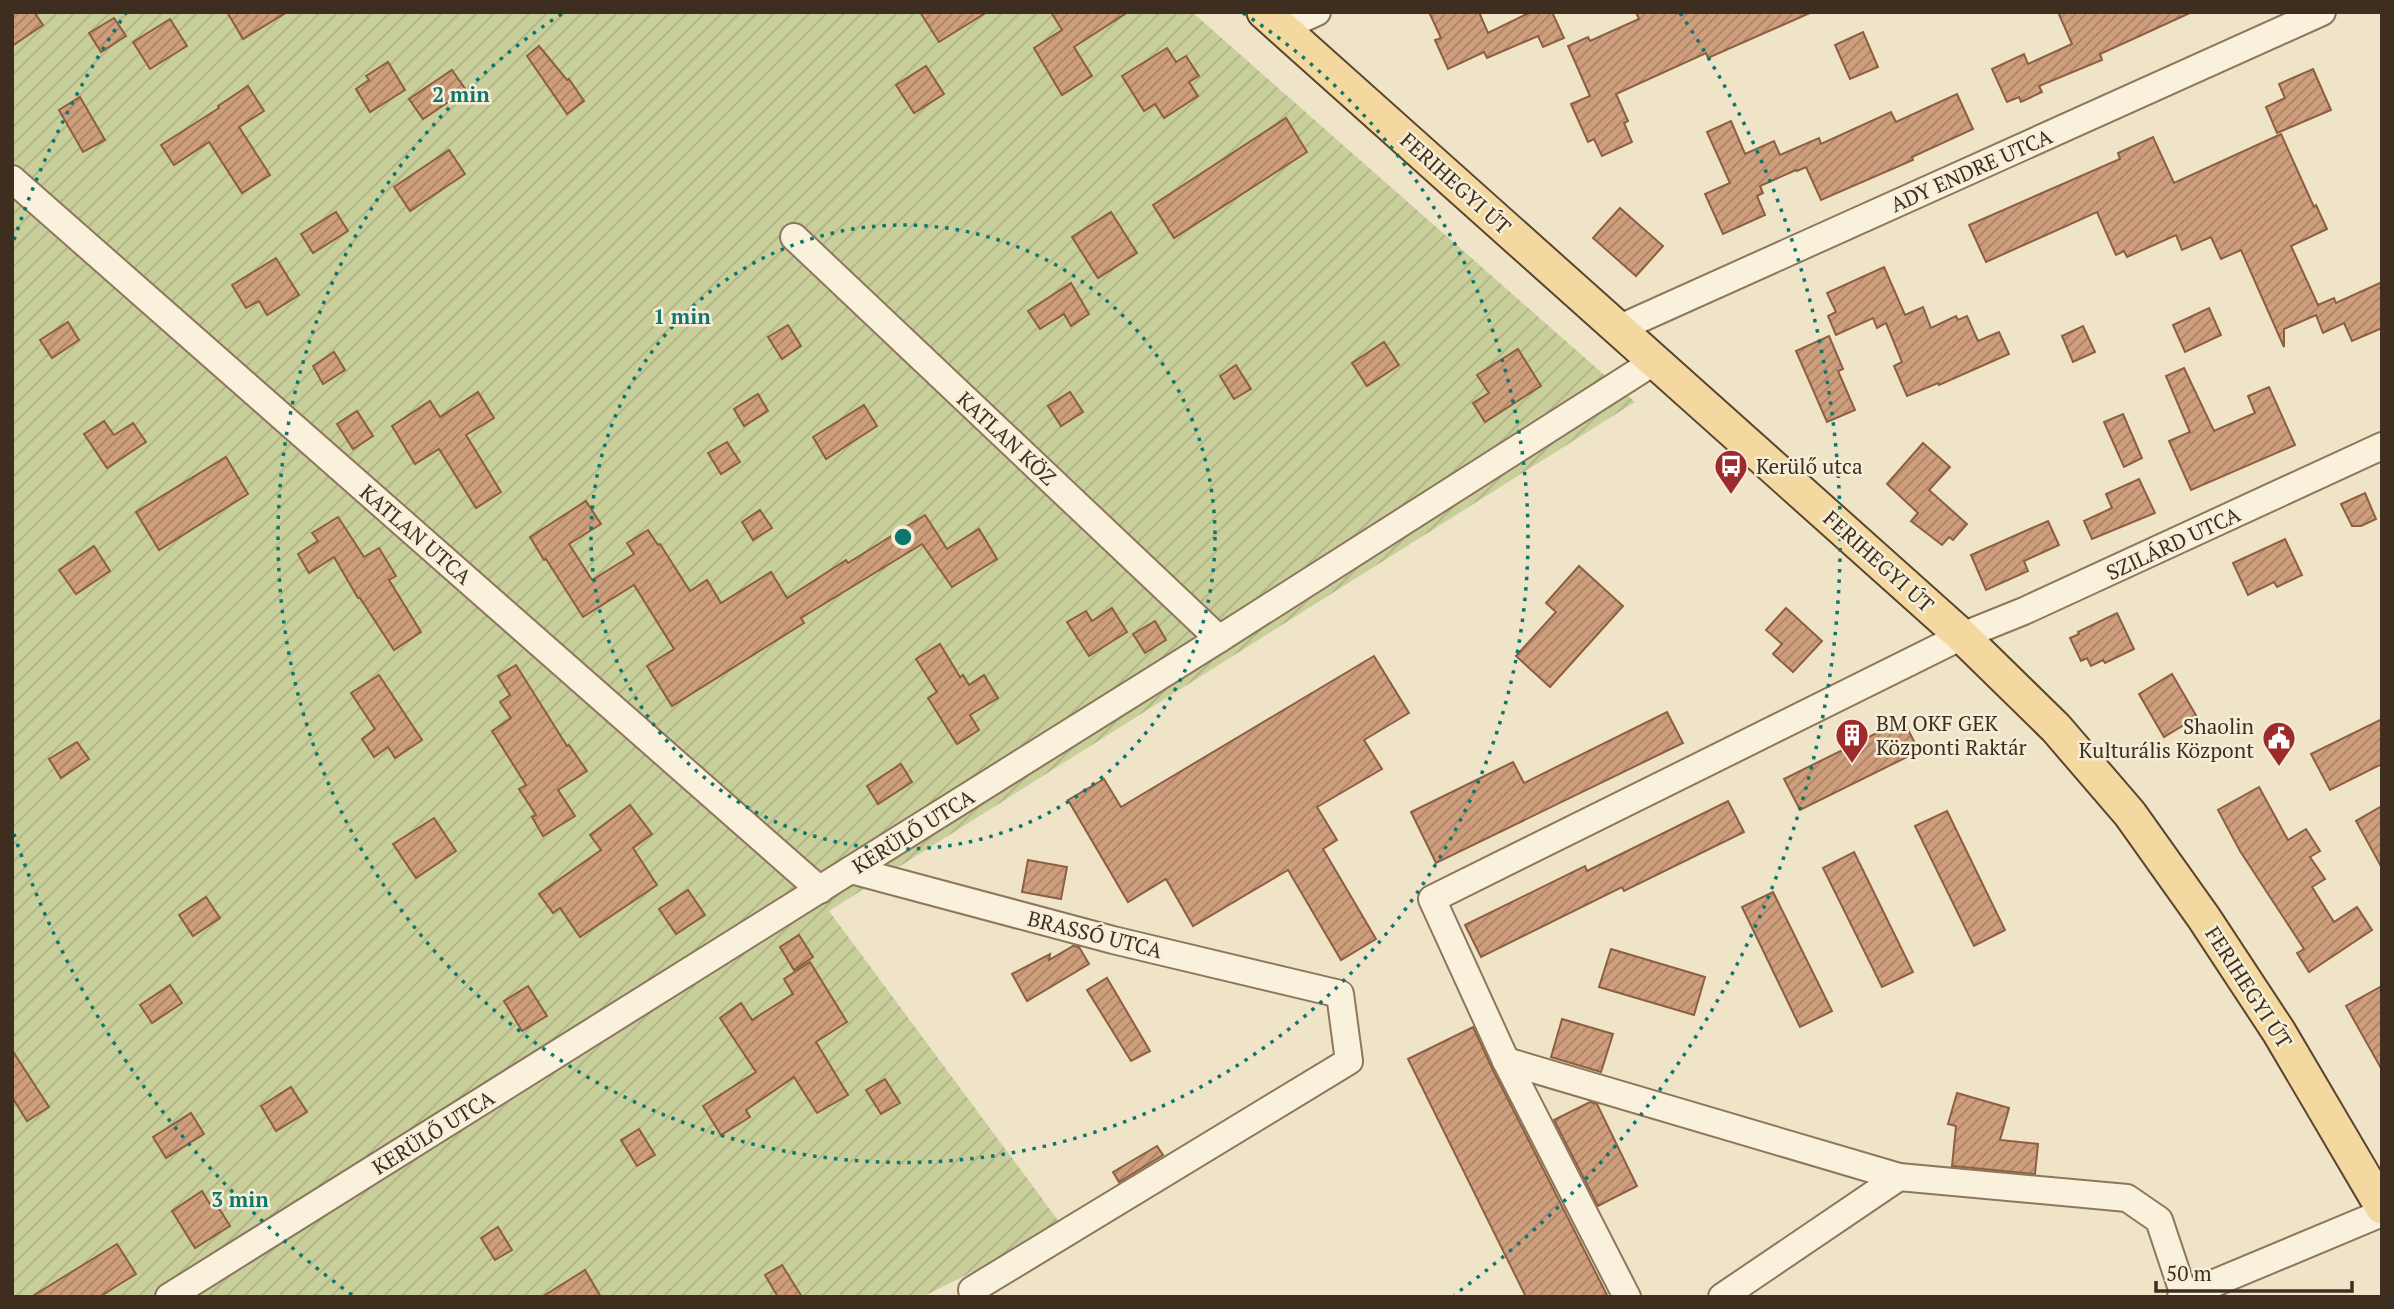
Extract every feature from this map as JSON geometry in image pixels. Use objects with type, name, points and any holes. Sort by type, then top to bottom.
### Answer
[{"type":"main road","name":"FERIHEGYI ÚT","points":[[1273,20],[1962,636],[2056,728],[2130,814],[2204,918],[2279,1032],[2382,1207]]},
{"type":"street","points":[[1273,20],[1317,12]]},
{"type":"street","name":"ADY ENDRE UTCA","points":[[1620,328],[2322,12]]},
{"type":"street","name":"KATLAN UTCA","points":[[12,179],[820,890]]},
{"type":"street","name":"KATLAN KÖZ","points":[[794,237],[1219,639]]},
{"type":"street","name":"KERÜLŐ UTCA","points":[[169,1297],[1219,639],[1655,360]]},
{"type":"street","name":"SZILÁRD UTCA","points":[[1506,1061],[1432,899],[1962,636],[2024,611],[2382,446]]},
{"type":"street","name":"BRASSÓ UTCA","points":[[851,870],[1113,940],[1340,995],[1349,1061],[972,1290]]},
{"type":"street","points":[[1506,1061],[1899,1177],[2127,1198],[2158,1220],[2183,1296],[2382,1213]]},
{"type":"street","points":[[1506,1061],[1627,1297]]},
{"type":"street","points":[[1722,1297],[1899,1177]]},
{"type":"green space","points":[[12,12],[1192,12],[1635,402],[829,911],[1063,1227],[922,1297],[12,1297]]},
{"type":"building","points":[[12,12],[34,12],[43,25],[12,46]]},
{"type":"building","points":[[227,12],[287,12],[243,39]]},
{"type":"building","points":[[920,12],[987,12],[939,42]]},
{"type":"building","points":[[1051,12],[1128,12],[1074,47],[1092,76],[1062,95],[1034,48],[1062,30]]},
{"type":"building","points":[[1429,12],[1479,12],[1488,33],[1531,12],[1552,12],[1564,38],[1543,47],[1538,36],[1487,58],[1484,52],[1448,69],[1435,40],[1441,38]]},
{"type":"building","points":[[1636,12],[1812,12],[1708,58],[1706,53],[1616,94],[1628,121],[1624,123],[1632,142],[1602,156],[1594,139],[1588,142],[1571,104],[1590,96],[1568,46],[1588,37],[1590,41],[1639,19]]},
{"type":"building","points":[[2058,12],[2192,12],[2100,54],[2102,60],[2039,86],[2042,92],[2021,102],[2019,97],[2007,102],[1992,69],[2024,54],[2028,64],[2072,44]]},
{"type":"building","points":[[114,18],[126,36],[101,52],[89,33]]},
{"type":"building","points":[[170,19],[187,46],[150,69],[133,42]]},
{"type":"building","points":[[1863,32],[1878,67],[1850,79],[1835,45]]},
{"type":"building","points":[[539,46],[567,80],[569,79],[584,101],[567,114],[527,56]]},
{"type":"building","points":[[1167,48],[1176,62],[1186,56],[1199,76],[1189,82],[1198,96],[1164,118],[1155,104],[1144,111],[1122,76]]},
{"type":"building","points":[[388,62],[405,90],[370,112],[356,89],[369,80],[366,76]]},
{"type":"building","points":[[926,66],[944,94],[914,113],[896,85]]},
{"type":"building","points":[[2313,69],[2331,110],[2277,133],[2266,107],[2285,98],[2279,84]]},
{"type":"building","points":[[452,70],[466,90],[423,119],[409,99]]},
{"type":"building","points":[[248,86],[264,111],[239,127],[270,175],[242,193],[209,142],[174,165],[161,145]]},
{"type":"building","points":[[1957,94],[1973,129],[1912,157],[1913,160],[1821,200],[1806,167],[1796,170],[1760,186],[1763,193],[1757,196],[1765,215],[1723,234],[1705,194],[1730,183],[1707,132],[1731,121],[1745,154],[1774,141],[1780,155],[1819,138],[1821,144],[1891,112],[1896,122]]},
{"type":"building","points":[[80,97],[105,140],[83,152],[59,110]]},
{"type":"building","points":[[1286,118],[1307,152],[1174,238],[1153,205]]},
{"type":"building","points":[[2281,134],[2314,207],[2316,205],[2327,229],[2291,246],[2318,305],[2334,298],[2336,303],[2382,282],[2382,328],[2352,341],[2344,323],[2323,333],[2316,315],[2284,329],[2284,347],[2241,250],[2221,259],[2211,237],[2182,250],[2176,235],[2127,257],[2124,251],[2116,255],[2097,212],[1986,262],[1969,225],[2120,159],[2118,153],[2153,137],[2174,183]]},
{"type":"building","points":[[449,150],[465,174],[410,211],[394,187]]},
{"type":"building","points":[[1620,208],[1663,246],[1636,276],[1593,238]]},
{"type":"building","points":[[336,212],[348,231],[313,253],[301,234]]},
{"type":"building","points":[[1111,212],[1137,253],[1098,278],[1072,237]]},
{"type":"building","points":[[276,258],[299,295],[267,315],[259,301],[246,308],[232,285]]},
{"type":"building","points":[[1884,267],[1905,315],[1923,307],[1931,328],[1956,316],[1958,320],[1967,316],[1978,341],[1999,332],[2009,354],[1907,396],[1894,366],[1902,362],[1886,323],[1877,328],[1873,318],[1836,335],[1828,316],[1836,312],[1827,293]]},
{"type":"building","points":[[1071,283],[1089,314],[1071,326],[1064,314],[1040,329],[1028,311]]},
{"type":"building","points":[[2209,308],[2221,335],[2185,352],[2173,325]]},
{"type":"building","points":[[68,322],[79,340],[52,358],[40,340]]},
{"type":"building","points":[[788,325],[801,346],[782,359],[768,337]]},
{"type":"building","points":[[2083,326],[2095,352],[2073,362],[2062,336]]},
{"type":"building","points":[[1829,336],[1843,369],[1838,371],[1855,410],[1827,422],[1796,351]]},
{"type":"building","points":[[1384,342],[1399,365],[1367,386],[1352,363]]},
{"type":"building","points":[[1518,349],[1541,386],[1485,422],[1473,403],[1489,393],[1477,375]]},
{"type":"building","points":[[334,352],[345,370],[323,384],[313,366]]},
{"type":"building","points":[[1236,365],[1251,389],[1234,399],[1220,376]]},
{"type":"building","points":[[2184,368],[2214,431],[2255,413],[2248,396],[2269,387],[2295,445],[2191,490],[2169,441],[2190,432],[2166,376]]},
{"type":"building","points":[[478,392],[494,418],[466,435],[501,492],[476,508],[439,449],[415,464],[392,426],[430,401],[440,417]]},
{"type":"building","points":[[1070,392],[1083,412],[1061,426],[1048,406]]},
{"type":"building","points":[[758,394],[768,411],[744,426],[734,409]]},
{"type":"building","points":[[864,405],[877,426],[826,459],[813,437]]},
{"type":"building","points":[[357,411],[373,436],[353,449],[337,424]]},
{"type":"building","points":[[2123,414],[2142,458],[2124,467],[2104,422]]},
{"type":"building","points":[[104,421],[114,435],[133,423],[146,442],[107,468],[84,434]]},
{"type":"building","points":[[727,442],[740,462],[721,474],[708,453]]},
{"type":"building","points":[[1923,443],[1950,467],[1929,490],[1967,524],[1953,540],[1949,537],[1942,545],[1911,521],[1918,513],[1887,484]]},
{"type":"building","points":[[226,457],[248,494],[159,550],[136,512]]},
{"type":"building","points":[[2139,479],[2155,513],[2092,539],[2084,521],[2112,508],[2106,494]]},
{"type":"building","points":[[2365,493],[2376,519],[2361,526],[2352,526],[2341,504]]},
{"type":"building","points":[[586,501],[601,524],[569,544],[592,580],[634,554],[627,543],[648,530],[690,591],[707,580],[721,603],[771,572],[787,598],[846,560],[848,563],[925,515],[947,549],[979,529],[997,559],[952,587],[922,544],[801,618],[804,623],[672,706],[647,666],[674,649],[634,585],[583,617],[530,537]]},
{"type":"building","points":[[760,510],[772,528],[753,540],[742,522]]},
{"type":"building","points":[[338,517],[364,557],[379,548],[396,576],[389,580],[421,632],[394,650],[334,557],[309,573],[298,554],[318,541],[312,533]]},
{"type":"building","points":[[2048,521],[2059,545],[2024,561],[2028,571],[1986,590],[1971,555]]},
{"type":"building","points":[[2285,539],[2302,575],[2277,587],[2274,582],[2248,595],[2233,563]]},
{"type":"building","points":[[94,546],[110,571],[76,594],[59,570]]},
{"type":"building","points":[[1579,566],[1623,606],[1550,687],[1516,656],[1556,612],[1546,603]]},
{"type":"building","points":[[1112,608],[1127,632],[1089,656],[1067,622],[1086,611],[1092,621]]},
{"type":"building","points":[[1786,608],[1822,641],[1793,672],[1773,654],[1782,644],[1766,630]]},
{"type":"building","points":[[2117,613],[2134,649],[2105,663],[2103,660],[2091,666],[2087,658],[2081,661],[2070,638]]},
{"type":"building","points":[[1155,621],[1166,640],[1145,653],[1133,634]]},
{"type":"building","points":[[940,644],[960,677],[963,675],[969,685],[984,675],[998,698],[970,715],[979,730],[957,744],[928,698],[937,692],[916,659]]},
{"type":"building","points":[[1374,656],[1409,713],[1364,740],[1382,769],[1317,807],[1337,840],[1323,849],[1376,939],[1341,960],[1288,870],[1193,926],[1166,879],[1128,902],[1068,800],[1104,779],[1121,807]]},
{"type":"building","points":[[516,665],[567,746],[569,745],[587,771],[558,790],[575,816],[543,836],[532,817],[536,815],[519,789],[526,785],[492,731],[511,718],[500,702],[510,695],[498,676]]},
{"type":"building","points":[[2172,674],[2197,717],[2164,737],[2139,694]]},
{"type":"building","points":[[379,675],[422,740],[395,758],[388,747],[374,757],[362,739],[375,729],[351,693]]},
{"type":"building","points":[[1667,712],[1683,743],[1436,863],[1411,812],[1513,762],[1524,783]]},
{"type":"building","points":[[2382,719],[2382,764],[2330,790],[2311,754]]},
{"type":"building","name":"BM OKF GEK Központi Raktár","points":[[1903,720],[1919,751],[1800,810],[1784,779]]},
{"type":"building","points":[[77,742],[89,759],[61,778],[49,759]]},
{"type":"building","points":[[901,764],[912,782],[878,804],[867,786]]},
{"type":"building","points":[[2259,787],[2288,840],[2306,829],[2320,851],[2310,857],[2325,879],[2312,887],[2334,922],[2357,907],[2372,930],[2309,972],[2297,953],[2304,949],[2240,851],[2218,810]]},
{"type":"building","points":[[1728,801],[1744,832],[1624,891],[1622,887],[1481,957],[1465,925],[1585,866],[1587,871]]},
{"type":"building","points":[[630,805],[652,834],[633,848],[657,885],[580,937],[560,908],[553,913],[539,894],[601,850],[590,835]]},
{"type":"building","points":[[2382,806],[2382,868],[2356,821]]},
{"type":"building","points":[[1947,811],[2005,930],[1974,946],[1915,826]]},
{"type":"building","points":[[434,818],[456,851],[416,878],[393,844]]},
{"type":"building","points":[[1854,852],[1913,972],[1882,987],[1823,868]]},
{"type":"building","points":[[1028,860],[1067,867],[1061,899],[1022,892]]},
{"type":"building","points":[[688,890],[705,915],[676,934],[659,909]]},
{"type":"building","points":[[1773,892],[1832,1011],[1800,1027],[1742,907]]},
{"type":"building","points":[[206,897],[220,918],[193,936],[179,915]]},
{"type":"building","points":[[799,935],[813,957],[794,970],[780,947]]},
{"type":"building","points":[[1073,946],[1079,947],[1089,964],[1027,1001],[1012,974],[1050,954],[1049,960]]},
{"type":"building","points":[[1611,949],[1705,977],[1694,1015],[1599,987]]},
{"type":"building","points":[[810,962],[847,1022],[816,1042],[848,1095],[817,1113],[794,1077],[746,1110],[750,1117],[721,1135],[703,1106],[756,1072],[720,1018],[741,1003],[752,1020],[793,994],[784,979]]},
{"type":"building","points":[[1107,978],[1150,1051],[1131,1061],[1087,990]]},
{"type":"building","points":[[170,985],[182,1003],[152,1023],[140,1005]]},
{"type":"building","points":[[528,986],[547,1016],[522,1031],[504,1001]]},
{"type":"building","points":[[2382,986],[2382,1070],[2346,1006]]},
{"type":"building","points":[[1562,1019],[1613,1034],[1601,1072],[1551,1057]]},
{"type":"building","points":[[1473,1027],[1608,1297],[1526,1297],[1408,1059]]},
{"type":"building","points":[[12,1050],[49,1107],[27,1121],[12,1097]]},
{"type":"building","points":[[885,1079],[900,1103],[881,1114],[866,1090]]},
{"type":"building","points":[[291,1087],[307,1112],[276,1131],[261,1106]]},
{"type":"building","points":[[1957,1093],[2009,1108],[2000,1140],[2038,1144],[2035,1174],[1952,1166],[1956,1126],[1948,1124]]},
{"type":"building","points":[[1590,1102],[1597,1104],[1637,1186],[1598,1206],[1554,1120]]},
{"type":"building","points":[[191,1113],[204,1134],[166,1158],[153,1137]]},
{"type":"building","points":[[639,1129],[655,1155],[637,1166],[621,1140]]},
{"type":"building","points":[[1157,1146],[1163,1155],[1119,1182],[1113,1172]]},
{"type":"building","points":[[202,1191],[210,1204],[215,1202],[230,1226],[195,1248],[172,1211]]},
{"type":"building","points":[[498,1227],[512,1250],[495,1260],[481,1238]]},
{"type":"building","points":[[117,1244],[136,1274],[99,1297],[31,1297]]},
{"type":"building","points":[[782,1265],[802,1297],[778,1297],[765,1275]]},
{"type":"building","points":[[585,1270],[601,1297],[542,1297]]},
{"type":"place","name":"Kerülő utca","points":[[1731,496]]},
{"type":"place","name":"BM OKF GEK Központi Raktár","points":[[1852,765]]},
{"type":"place","name":"Shaolin Kulturális Központ","points":[[2279,768]]}]
